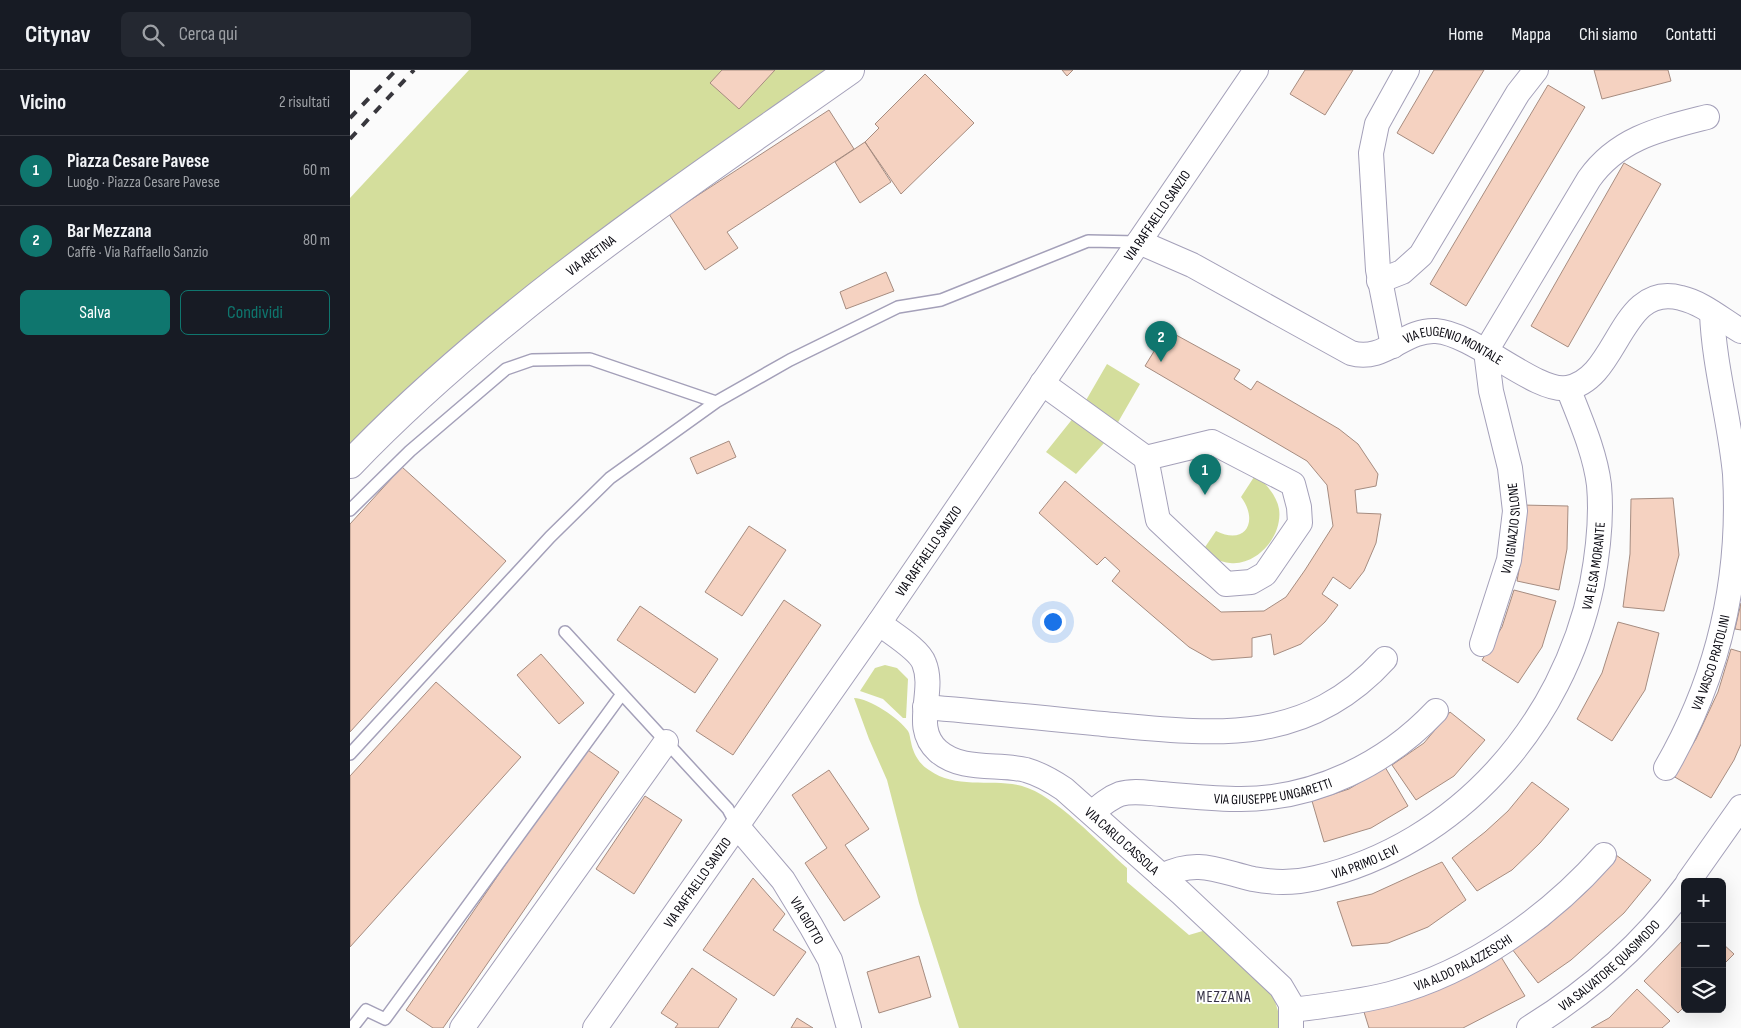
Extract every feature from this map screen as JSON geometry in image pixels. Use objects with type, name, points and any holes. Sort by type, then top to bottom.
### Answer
[{"type":"street","name":"VIA ARETINA","points":[[350,464],[381,432],[500,326],[592,254],[850,70]]},
{"type":"street","name":"VIA RAFFAELLO SANZIO","points":[[595,1028],[879,623],[1256,70]]},
{"type":"street","points":[[1392,346],[1379,281],[1372,144],[1380,116],[1407,70]]},
{"type":"street","points":[[1379,281],[1402,272],[1420,255],[1518,93],[1536,70]]},
{"type":"street","points":[[1486,351],[1589,179],[1606,157],[1638,137],[1707,117]]},
{"type":"street","name":"VIA EUGENIO MONTALE","points":[[1140,242],[1192,265],[1351,353],[1371,356],[1414,334],[1435,331],[1456,336],[1547,385],[1568,388]]},
{"type":"street","points":[[1568,388],[1584,381],[1595,371],[1639,308],[1663,296],[1681,298],[1712,313],[1741,331]]},
{"type":"street","name":"VIA VASCO PRATOLINI","points":[[1666,768],[1696,711],[1710,675],[1723,632],[1732,590],[1736,519],[1735,472],[1714,349],[1712,313]]},
{"type":"street","name":"VIA IGNAZIO SILONE","points":[[1482,644],[1509,560],[1515,511],[1510,474],[1491,391],[1486,351]]},
{"type":"street","points":[[1042,383],[1146,458],[1158,520],[1226,584],[1251,582],[1265,574],[1300,523],[1299,507],[1293,484],[1212,442],[1146,458]]},
{"type":"street","name":"VIA ELSA MORANTE","points":[[1527,734],[1552,694],[1572,651],[1588,603],[1597,553],[1598,482],[1592,452],[1568,388]]},
{"type":"street","name":"VIA CARLO CASSOLA","points":[[879,623],[916,652],[924,663],[927,736],[943,755],[966,764],[1015,768],[1036,774],[1064,789],[1162,876],[1281,987],[1292,1019]]},
{"type":"street","points":[[925,707],[1173,731],[1241,731],[1279,724],[1317,712],[1346,694],[1385,659]]},
{"type":"street","name":"VIA GIUSEPPE UNGARETTI","points":[[1092,813],[1107,800],[1128,793],[1252,799],[1286,794],[1324,784],[1363,768],[1395,749],[1436,711]]},
{"type":"street","name":"VIA PRIMO LEVI","points":[[1162,876],[1176,869],[1202,866],[1253,879],[1283,882],[1317,878],[1365,863],[1410,842],[1453,813],[1491,778],[1527,734]]},
{"type":"street","points":[[462,1028],[666,742]]},
{"type":"street","name":"VIA SALVATORE QUASIMODO","points":[[1692,878],[1741,807]]},
{"type":"street","name":"VIA GIOTTO","points":[[737,826],[783,880],[830,960],[849,1028]]},
{"type":"street","name":"VIA ALDO PALAZZESCHI","points":[[1292,1019],[1390,994],[1459,966],[1493,947],[1543,913],[1571,890],[1604,854]]},
{"type":"street","name":"VIA SALVATORE QUASIMODO","points":[[1529,1028],[1572,999],[1619,960],[1652,926],[1681,892]]},
{"type":"lane","points":[[350,754],[550,537],[610,478],[716,402],[790,360],[898,307],[941,300],[1088,241],[1140,242]]},
{"type":"lane","points":[[350,510],[410,451],[506,369],[532,360],[590,359],[716,402]]},
{"type":"lane","points":[[565,632],[728,809],[737,826]]},
{"type":"lane","points":[[352,1028],[366,1010],[385,1019],[622,694]]},
{"type":"green space","points":[[469,70],[829,70],[350,447],[350,198]]},
{"type":"green space","points":[[1107,364],[1140,384],[1117,424],[1085,402]]},
{"type":"green space","points":[[1074,417],[1105,442],[1076,474],[1046,452]]},
{"type":"green space","points":[[1256,474],[1270,490],[1278,504],[1279,519],[1272,539],[1266,547],[1250,560],[1240,563],[1223,562],[1201,553],[1216,531],[1226,535],[1235,535],[1242,533],[1246,529],[1249,515],[1241,497]]},
{"type":"green space","points":[[885,665],[897,668],[908,679],[906,718],[903,718],[883,699],[860,691],[875,668]]},
{"type":"green space","points":[[854,698],[876,705],[904,726],[909,732],[913,750],[919,761],[925,768],[940,776],[963,782],[1022,786],[1049,799],[1091,834],[1127,868],[1127,882],[1189,935],[1206,930],[1273,995],[1278,1011],[1279,1028],[959,1028],[919,903],[887,780]]},
{"type":"building","points":[[722,70],[775,70],[739,109],[710,83]]},
{"type":"building","points":[[1062,70],[1073,70],[1067,76]]},
{"type":"building","points":[[1305,70],[1353,70],[1325,115],[1290,94]]},
{"type":"building","points":[[1434,70],[1484,70],[1433,154],[1397,133]]},
{"type":"building","points":[[1594,70],[1668,70],[1671,81],[1602,99]]},
{"type":"building","points":[[925,74],[974,123],[901,194],[865,142],[879,128],[875,124]]},
{"type":"building","points":[[1548,85],[1585,107],[1466,306],[1430,284]]},
{"type":"building","points":[[829,110],[854,149],[727,232],[738,248],[705,270],[669,214]]},
{"type":"building","points":[[865,142],[891,182],[860,203],[835,162]]},
{"type":"building","points":[[1624,163],[1661,184],[1568,347],[1531,326]]},
{"type":"building","points":[[886,272],[894,291],[846,309],[840,292]]},
{"type":"building","points":[[1167,330],[1240,370],[1234,379],[1251,390],[1257,381],[1339,429],[1358,444],[1378,474],[1376,486],[1355,490],[1357,513],[1381,514],[1376,543],[1364,571],[1350,589],[1333,577],[1322,594],[1338,605],[1325,622],[1301,644],[1274,655],[1271,634],[1252,638],[1252,657],[1212,660],[1189,647],[1112,581],[1120,571],[1105,557],[1097,565],[1039,513],[1065,481],[1221,612],[1264,611],[1286,597],[1305,570],[1333,526],[1327,485],[1307,461],[1145,366]]},
{"type":"building","points":[[729,441],[736,457],[697,474],[690,458]]},
{"type":"building","points":[[402,467],[506,561],[350,732],[350,524]]},
{"type":"building","points":[[1673,498],[1679,555],[1664,611],[1623,607],[1630,554],[1631,499]]},
{"type":"building","points":[[1521,505],[1568,506],[1567,549],[1559,590],[1517,581],[1523,548]]},
{"type":"building","points":[[749,526],[786,550],[742,616],[705,592]]},
{"type":"building","points":[[1514,590],[1556,601],[1542,647],[1518,683],[1482,660],[1502,627]]},
{"type":"building","points":[[784,600],[821,625],[733,755],[696,731]]},
{"type":"building","points":[[1741,603],[1741,630],[1735,629]]},
{"type":"building","points":[[640,606],[718,659],[695,693],[617,640]]},
{"type":"building","points":[[1618,622],[1659,633],[1645,690],[1612,741],[1577,719],[1602,673]]},
{"type":"building","points":[[1731,649],[1741,652],[1741,744],[1734,760],[1711,798],[1673,776],[1696,739],[1718,692]]},
{"type":"building","points":[[541,654],[584,703],[559,724],[517,675]]},
{"type":"building","points":[[436,682],[521,757],[350,947],[350,776]]},
{"type":"building","points":[[1450,712],[1485,740],[1454,776],[1416,800],[1392,765],[1424,743]]},
{"type":"building","points":[[585,748],[619,772],[443,1028],[433,1028],[406,1010]]},
{"type":"building","points":[[1385,767],[1408,806],[1371,828],[1324,842],[1312,801],[1349,789]]},
{"type":"building","points":[[829,770],[869,829],[845,845],[880,897],[844,921],[805,863],[827,848],[792,795]]},
{"type":"building","points":[[1532,782],[1569,809],[1540,843],[1512,870],[1477,891],[1452,858],[1508,811]]},
{"type":"building","points":[[645,796],[682,820],[634,894],[596,869]]},
{"type":"building","points":[[1616,855],[1651,880],[1624,913],[1571,960],[1538,983],[1512,949],[1546,927],[1587,891]]},
{"type":"building","points":[[1442,862],[1466,900],[1428,927],[1388,943],[1352,946],[1337,902],[1372,894]]},
{"type":"building","points":[[753,878],[785,914],[773,930],[806,952],[774,996],[703,950]]},
{"type":"building","points":[[1681,942],[1681,1010],[1678,1013],[1644,981]]},
{"type":"building","points":[[1726,947],[1734,954],[1726,962]]},
{"type":"building","points":[[1498,952],[1525,996],[1463,1028],[1369,1028],[1364,1012]]},
{"type":"building","points":[[919,956],[931,997],[879,1013],[867,972]]},
{"type":"building","points":[[692,968],[737,999],[718,1028],[675,1028],[678,1024],[661,1013]]},
{"type":"building","points":[[1637,989],[1670,1021],[1662,1028],[1591,1028],[1609,1018]]},
{"type":"building","points":[[797,1018],[813,1028],[791,1028]]},
{"type":"railway","points":[[350,118],[396,70]]},
{"type":"railway","points":[[350,139],[414,70]]},
{"type":"place","name":"Bar Mezzana","points":[[1161,362]]},
{"type":"place","name":"Piazza Cesare Pavese","points":[[1205,495]]},
{"type":"district","name":"MEZZANA","points":[[1224,997]]}]
